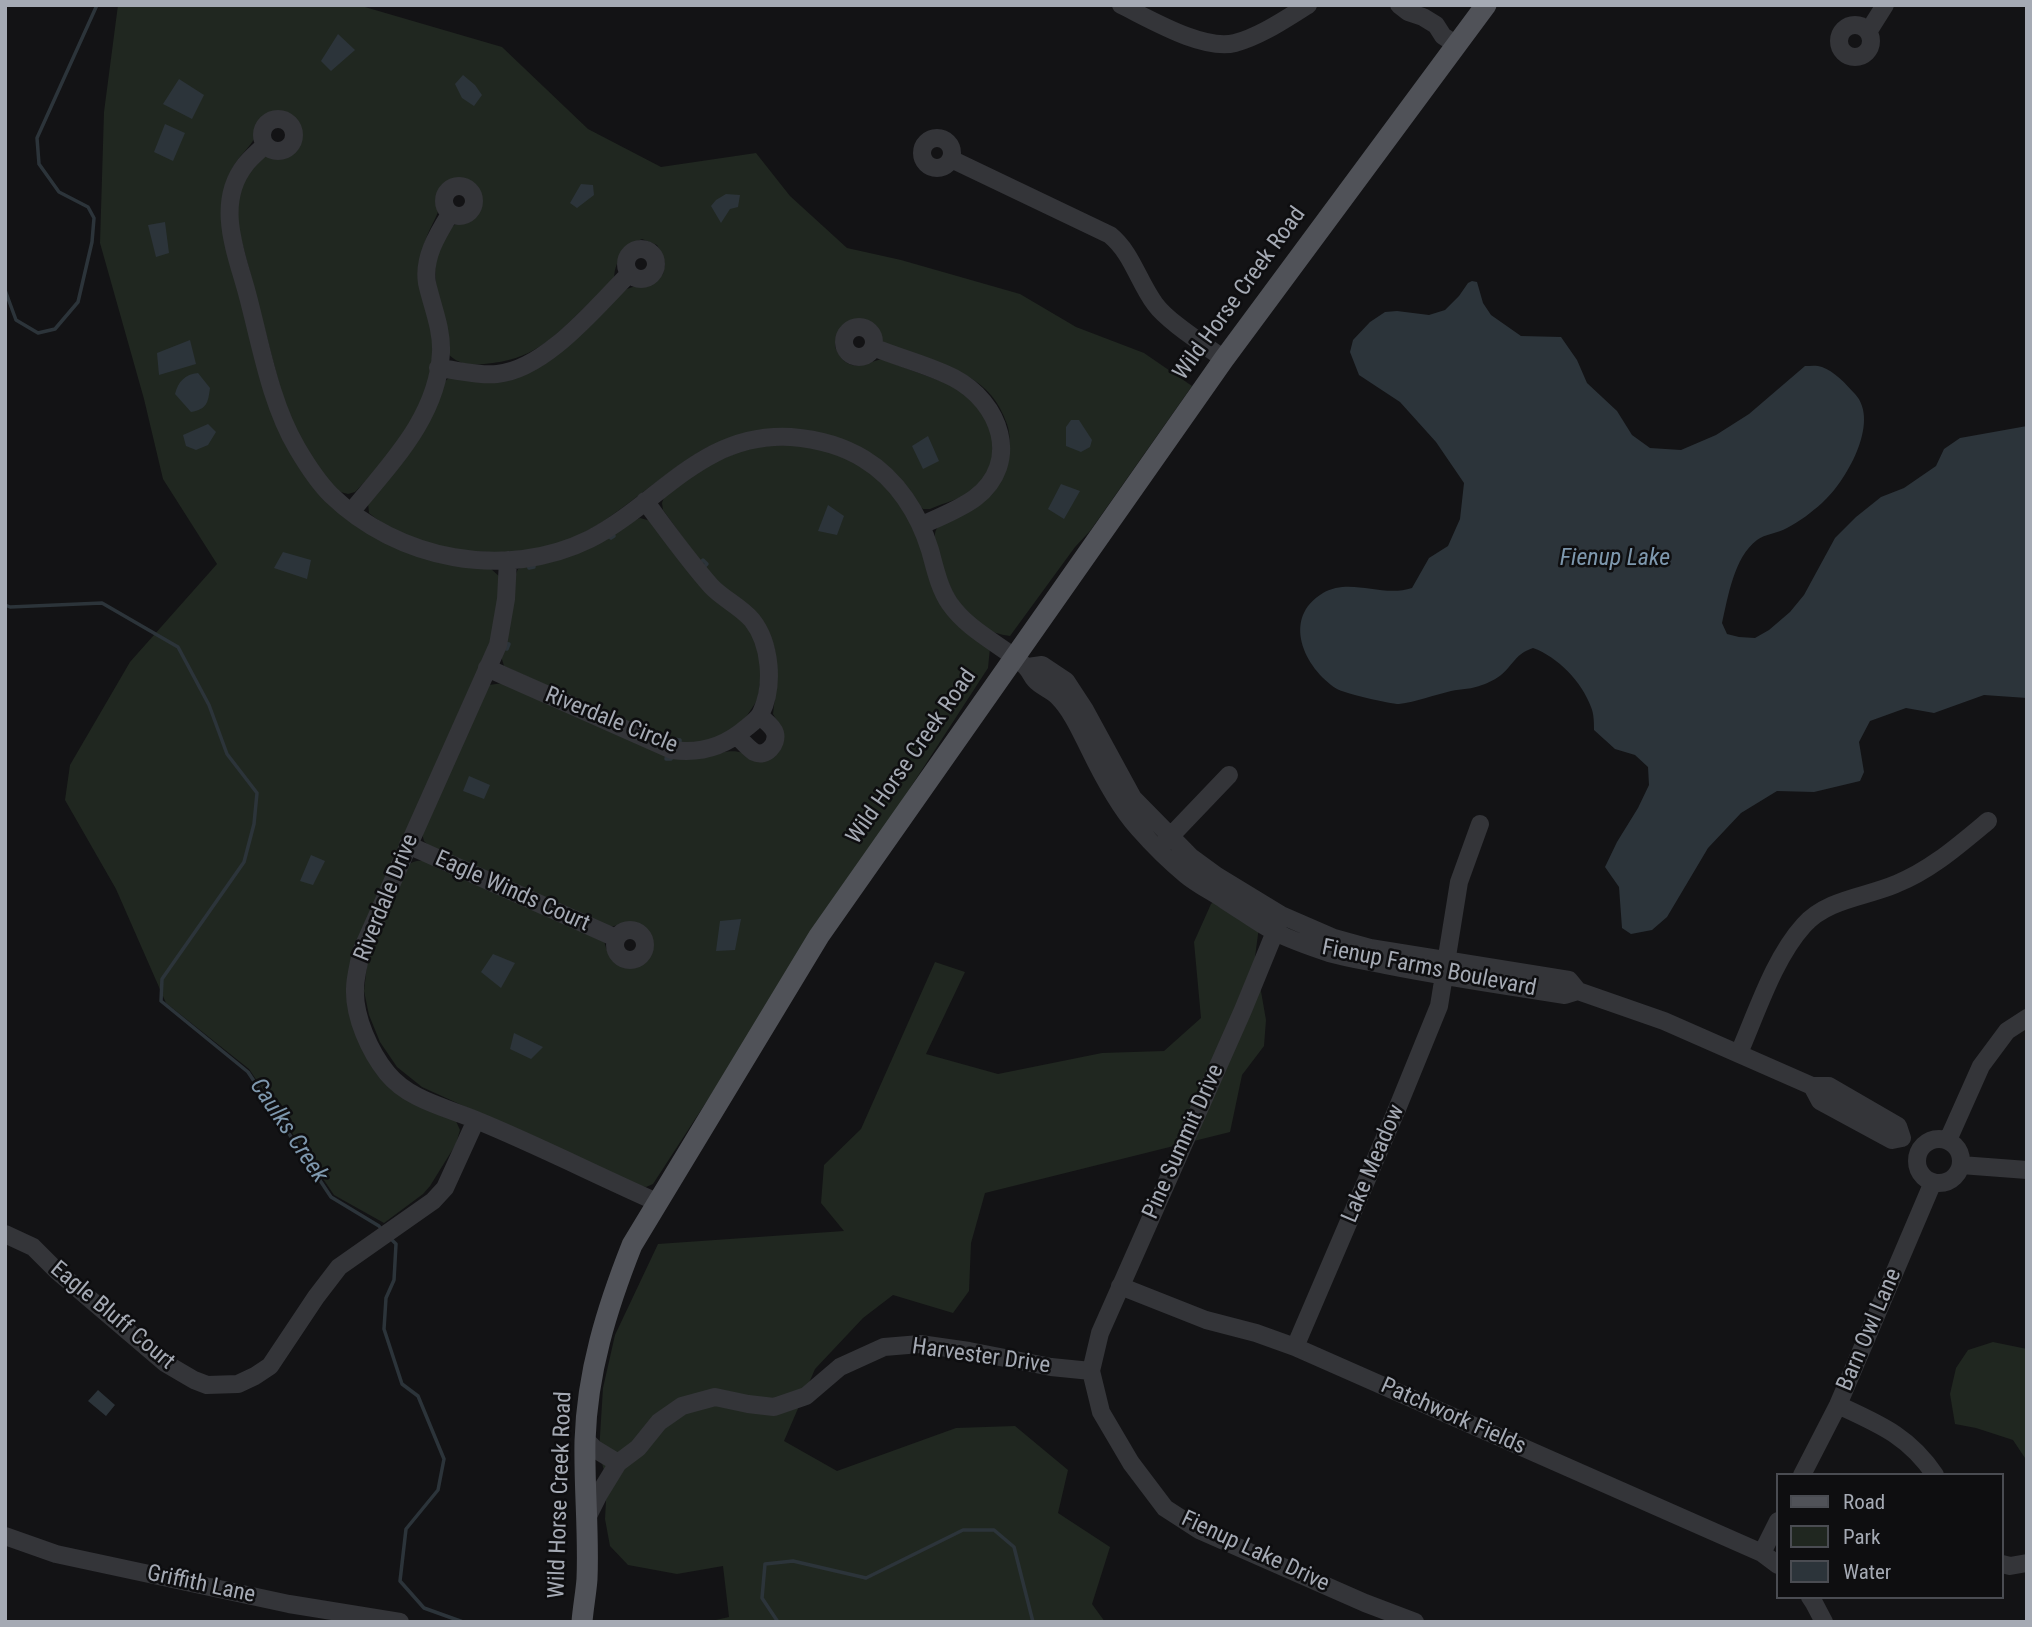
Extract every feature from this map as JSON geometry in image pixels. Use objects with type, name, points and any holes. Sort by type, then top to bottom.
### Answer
[{"type":"main road","name":"Wild Horse Creek Road","points":[[582,1622],[587,1581],[585,1439],[590,1388],[599,1337],[632,1245],[819,936],[1021,662],[1224,359],[1437,70],[1450,40],[1486,5]]},
{"type":"street","points":[[1121,5],[1195,39],[1216,44],[1233,43],[1260,33],[1308,5]]},
{"type":"street","points":[[1868,32],[1885,5]]},
{"type":"street","points":[[1404,9],[1411,23],[1430,35],[1450,40]]},
{"type":"street","name":"Fienup Farms Boulevard","points":[[265,145],[239,174],[230,199],[229,223],[281,414],[295,445],[331,495],[351,512],[388,535],[451,557],[508,560],[547,554],[591,538],[711,455],[737,444],[772,438],[806,438],[828,443],[868,461],[899,490],[922,525],[941,587],[953,609],[984,636],[1021,662],[1035,680],[1060,698],[1076,723],[1099,770],[1133,824],[1164,843],[1186,875],[1330,953],[1445,969],[1565,996],[1578,990],[1664,1021],[1812,1086],[1820,1101],[1892,1140],[1902,1138],[1921,1147]]},
{"type":"street","points":[[951,159],[1110,234],[1126,252],[1156,306],[1224,359]]},
{"type":"street","points":[[351,512],[410,439],[431,398],[441,352],[427,281],[427,267],[434,242],[450,214]]},
{"type":"street","points":[[438,368],[495,374],[525,367],[552,350],[629,274]]},
{"type":"street","points":[[873,348],[953,377],[983,400],[998,424],[1002,451],[993,478],[976,498],[922,525]]},
{"type":"street","points":[[645,500],[712,587],[750,618],[757,628],[769,669],[766,700],[760,716],[773,728],[776,740],[770,750],[758,754],[737,736]]},
{"type":"street","name":"Riverdale Drive","points":[[508,560],[506,598],[498,645],[361,952],[355,989],[357,1009],[374,1051],[387,1073],[417,1097],[476,1120],[657,1202]]},
{"type":"street","name":"Riverdale Circle","points":[[487,668],[672,750],[704,751],[737,736],[760,716]]},
{"type":"street","points":[[1164,843],[1229,775]]},
{"type":"street","points":[[1740,1054],[1788,944],[1806,922],[1838,902],[1896,885],[1937,863],[1988,821]]},
{"type":"street","name":"Lake Meadow","points":[[1295,1348],[1439,1006],[1459,882],[1480,824]]},
{"type":"street","name":"Eagle Winds Court","points":[[408,845],[616,938]]},
{"type":"street","name":"Pine Summit Drive","points":[[1091,1371],[1100,1333],[1278,923]]},
{"type":"street","points":[[1948,1140],[1981,1066],[2007,1031],[2027,1018]]},
{"type":"street","name":"Eagle Bluff Court","points":[[5,1234],[33,1247],[57,1271],[165,1363],[187,1377],[207,1385],[238,1384],[270,1366],[316,1297],[340,1267],[433,1201],[445,1188],[476,1120]]},
{"type":"street","points":[[1933,1139],[1948,1140],[1959,1150],[1961,1166],[1954,1178],[1941,1183],[1927,1180],[1918,1168],[1921,1147],[1933,1139]]},
{"type":"street","points":[[1961,1166],[2027,1170]]},
{"type":"street","name":"Barn Owl Lane","points":[[1803,1473],[1838,1405],[1933,1182]]},
{"type":"street","name":"Patchwork Fields","points":[[1120,1286],[1206,1320],[1256,1333],[1295,1348],[1762,1553],[1776,1563]]},
{"type":"street","name":"Harvester Drive","points":[[587,1518],[618,1463],[638,1448],[659,1422],[682,1406],[715,1397],[774,1407],[806,1396],[841,1367],[884,1347],[920,1344],[1051,1367],[1091,1371]]},
{"type":"street","name":"Fienup Lake Drive","points":[[1091,1371],[1101,1412],[1131,1462],[1165,1508],[1199,1530],[1409,1620]]},
{"type":"street","points":[[1838,1405],[1903,1438],[1925,1459],[1935,1473]]},
{"type":"street","points":[[585,1439],[595,1449],[618,1463]]},
{"type":"street","points":[[1762,1553],[1776,1525]]},
{"type":"street","name":"Griffith Lane","points":[[5,1536],[82,1560],[289,1604],[400,1622]]},
{"type":"street","points":[[2004,1564],[2027,1563]]},
{"type":"street","points":[[1811,1599],[1824,1622]]},
{"type":"green space","points":[[118,5],[358,5],[502,47],[588,129],[661,167],[756,153],[790,196],[847,248],[901,260],[1020,294],[1076,327],[1144,353],[1192,386],[1090,531],[1075,547],[1010,636],[983,627],[962,607],[948,581],[935,537],[940,523],[986,497],[999,479],[1008,457],[1009,445],[1007,424],[1000,408],[981,385],[970,377],[888,346],[871,325],[862,321],[847,324],[838,337],[835,347],[844,361],[860,365],[881,359],[962,389],[985,409],[992,421],[996,450],[986,477],[975,489],[959,498],[923,509],[888,470],[853,445],[835,438],[797,430],[759,431],[740,435],[704,449],[604,520],[584,533],[562,542],[500,552],[424,543],[379,521],[369,513],[368,503],[426,427],[442,384],[451,376],[476,378],[513,374],[547,360],[624,290],[652,283],[663,274],[665,263],[661,252],[657,245],[642,239],[628,247],[621,255],[614,278],[607,288],[551,338],[529,353],[501,362],[478,365],[463,363],[446,352],[446,335],[435,267],[440,242],[445,233],[455,225],[470,222],[482,203],[478,190],[470,180],[456,178],[446,183],[438,192],[438,212],[427,236],[421,259],[421,291],[433,338],[428,382],[423,398],[411,424],[375,471],[355,492],[348,494],[337,491],[315,465],[288,418],[236,219],[238,190],[250,166],[267,154],[281,157],[289,155],[299,142],[298,125],[288,113],[272,113],[264,117],[254,139],[237,161],[226,183],[222,208],[223,224],[274,415],[288,448],[311,481],[337,508],[376,537],[407,552],[433,560],[490,568],[500,577],[493,637],[354,949],[350,986],[352,1008],[356,1024],[370,1054],[403,1091],[455,1119],[460,1130],[456,1144],[430,1186],[384,1223],[334,1195],[249,1069],[166,1003],[116,889],[65,800],[70,765],[130,662],[217,564],[163,479],[144,399],[100,243],[104,112]]},
{"type":"green space","points":[[805,444],[857,463],[888,487],[919,533],[931,579],[990,648],[988,668],[653,1184],[639,1186],[422,1087],[397,1067],[380,1042],[369,1015],[364,991],[368,956],[406,866],[413,862],[426,861],[604,940],[609,954],[617,963],[627,966],[645,961],[651,953],[652,944],[641,926],[628,923],[608,927],[429,846],[422,834],[489,685],[503,683],[712,755],[734,751],[756,759],[782,729],[773,714],[777,679],[775,650],[771,638],[713,579],[663,510],[662,503],[664,497],[700,469],[750,447]]},
{"type":"green space","points":[[640,518],[651,521],[747,622],[763,659],[758,699],[744,720],[724,737],[690,744],[666,740],[504,666],[501,656],[518,569]]},
{"type":"green space","points":[[1229,888],[1263,897],[1255,957],[1266,1020],[1264,1046],[1242,1075],[1230,1132],[985,1193],[971,1243],[969,1291],[953,1313],[893,1295],[863,1318],[815,1369],[784,1441],[837,1471],[956,1428],[1015,1426],[1068,1470],[1058,1513],[1110,1547],[1092,1604],[1105,1622],[707,1622],[729,1617],[723,1566],[677,1574],[628,1565],[610,1546],[605,1519],[607,1482],[599,1452],[603,1388],[615,1335],[658,1244],[844,1231],[821,1203],[824,1165],[861,1129],[935,962],[965,972],[926,1054],[998,1074],[1102,1053],[1164,1051],[1201,1018],[1194,942],[1211,904]]},
{"type":"green space","points":[[1993,1342],[2027,1349],[2027,1461],[2013,1440],[1955,1424],[1950,1394],[1956,1368],[1968,1350]]},
{"type":"water","points":[[338,34],[355,50],[331,71],[321,61]]},
{"type":"water","points":[[463,75],[482,95],[474,106],[462,98],[455,84]]},
{"type":"water","points":[[179,79],[204,95],[192,119],[163,104]]},
{"type":"water","points":[[165,124],[185,133],[173,161],[154,152]]},
{"type":"water","points":[[581,184],[593,185],[594,195],[577,208],[570,203]]},
{"type":"water","points":[[726,194],[740,195],[738,207],[730,209],[721,223],[711,206]]},
{"type":"water","points":[[165,222],[169,253],[156,257],[148,225]]},
{"type":"water","name":"Fienup Lake","points":[[1472,281],[1477,282],[1483,303],[1491,315],[1521,336],[1561,337],[1577,360],[1587,383],[1617,411],[1632,435],[1650,448],[1681,450],[1716,435],[1749,414],[1805,366],[1826,369],[1840,378],[1855,394],[1862,406],[1864,420],[1857,452],[1849,467],[1831,494],[1814,510],[1787,528],[1760,538],[1749,547],[1737,567],[1730,590],[1722,623],[1727,634],[1755,638],[1769,630],[1790,612],[1804,595],[1835,538],[1881,497],[1904,488],[1936,466],[1944,449],[1960,438],[2027,426],[2027,698],[1984,695],[1934,713],[1906,708],[1870,721],[1859,742],[1864,772],[1860,781],[1814,792],[1777,791],[1741,813],[1708,848],[1667,917],[1652,930],[1631,934],[1622,928],[1619,887],[1605,867],[1649,785],[1648,767],[1635,755],[1615,749],[1594,730],[1593,713],[1582,688],[1560,664],[1533,648],[1522,653],[1501,675],[1487,683],[1399,704],[1337,689],[1315,669],[1302,642],[1300,629],[1303,616],[1310,603],[1323,593],[1344,587],[1389,591],[1412,588],[1429,558],[1448,546],[1460,519],[1464,483],[1436,442],[1400,402],[1359,375],[1350,352],[1353,340],[1370,322],[1385,312],[1429,315],[1445,310]]},
{"type":"water","points":[[190,340],[196,364],[159,375],[157,353]]},
{"type":"water","points":[[198,373],[210,388],[204,407],[191,412],[175,394],[183,379]]},
{"type":"water","points":[[1071,420],[1079,420],[1092,440],[1090,447],[1081,452],[1066,446],[1066,427]]},
{"type":"water","points":[[208,424],[216,432],[208,445],[196,450],[186,446],[183,435]]},
{"type":"water","points":[[928,436],[939,461],[923,469],[912,446]]},
{"type":"water","points":[[1061,484],[1080,491],[1064,519],[1048,509]]},
{"type":"water","points":[[828,505],[844,516],[837,535],[818,531]]},
{"type":"water","points":[[283,552],[311,560],[307,579],[274,568]]},
{"type":"water","points":[[469,776],[490,785],[484,799],[463,791]]},
{"type":"water","points":[[311,855],[325,861],[313,885],[300,881]]},
{"type":"water","points":[[741,919],[735,950],[716,951],[720,921]]},
{"type":"water","points":[[493,954],[515,963],[501,988],[481,972]]},
{"type":"water","points":[[514,1033],[543,1047],[531,1059],[510,1049]]},
{"type":"water","points":[[98,1390],[115,1405],[106,1416],[88,1401]]},
{"type":"waterway","name":"Caulks Creek","points":[[5,290],[16,320],[38,333],[55,329],[78,302],[92,242],[94,218],[88,207],[59,192],[39,164],[37,138],[97,5]]},
{"type":"waterway","points":[[613,533],[611,538],[608,536],[613,533]]},
{"type":"waterway","points":[[703,560],[707,564],[704,567],[700,563],[703,560]]},
{"type":"waterway","points":[[534,563],[534,567],[529,568],[528,564],[534,563]]},
{"type":"waterway","name":"Caulks Creek","points":[[5,605],[10,607],[102,603],[178,647],[209,705],[227,754],[257,793],[254,824],[244,862],[162,979],[161,1001],[248,1072],[331,1197],[383,1231]]},
{"type":"waterway","points":[[504,643],[509,644],[507,649],[503,648],[504,643]]},
{"type":"waterway","points":[[674,739],[680,740],[680,744],[673,742],[674,739]]},
{"type":"waterway","points":[[667,754],[673,756],[671,759],[666,759],[667,754]]},
{"type":"waterway","name":"Caulks Creek","points":[[391,1239],[396,1244],[394,1280],[386,1298],[384,1329],[402,1384],[418,1396],[444,1459],[438,1490],[406,1529],[400,1581],[424,1608],[463,1622]]},
{"type":"waterway","name":"Caulks Creek","points":[[778,1622],[762,1598],[765,1564],[793,1561],[866,1578],[963,1530],[994,1530],[1014,1547],[1033,1622]]}]
